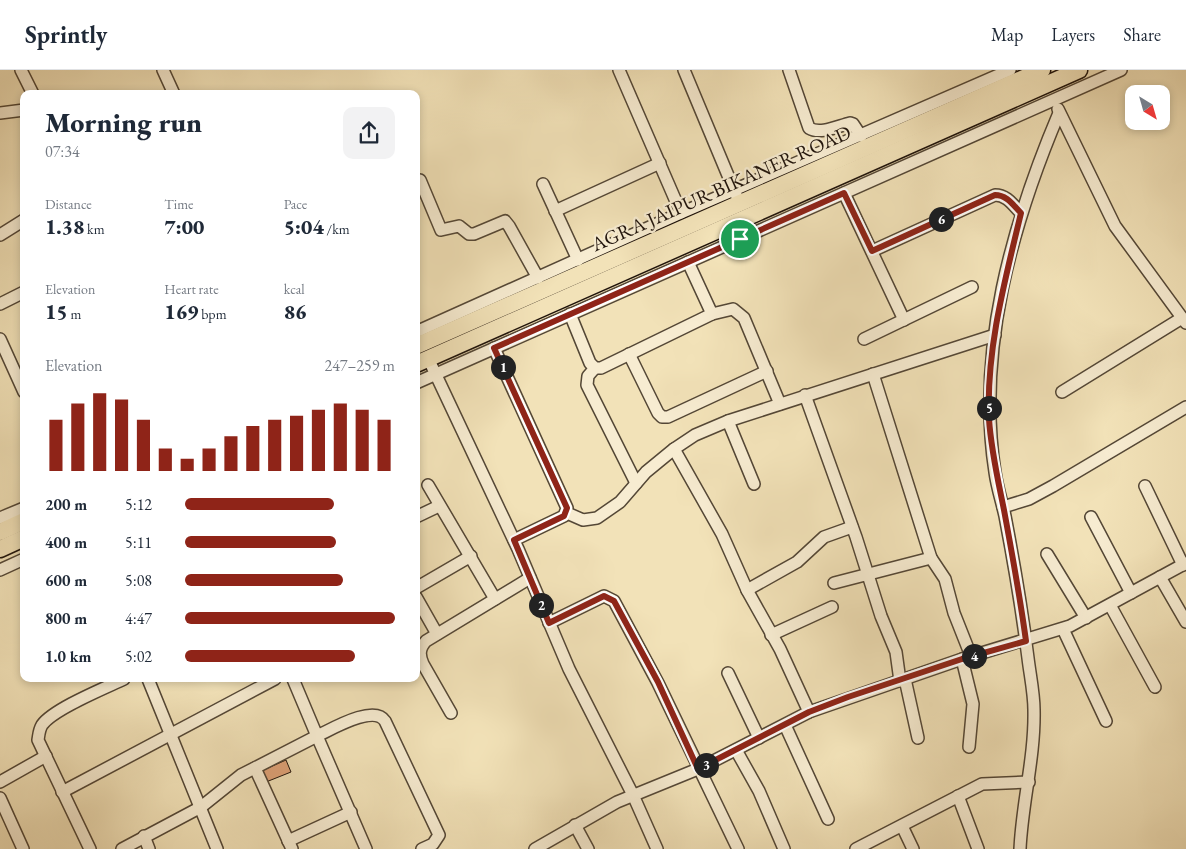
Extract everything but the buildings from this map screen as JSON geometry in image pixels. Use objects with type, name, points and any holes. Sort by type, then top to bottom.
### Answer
[{"type":"highway","name":"AGRA JAIPUR BIKANER ROAD","points":[[420,344],[737,197],[1044,75],[1079,70]]},
{"type":"highway","name":"AGRA JAIPUR BIKANER ROAD","points":[[422,361],[1044,75]]},
{"type":"highway","points":[[0,532],[20,523]]},
{"type":"highway","points":[[0,548],[20,540]]},
{"type":"street","points":[[21,70],[30,90]]},
{"type":"street","points":[[163,70],[173,90]]},
{"type":"street","points":[[620,70],[682,213]]},
{"type":"street","points":[[684,70],[737,197]]},
{"type":"street","points":[[789,70],[809,128],[814,131],[850,123],[853,124],[861,136]]},
{"type":"street","points":[[420,330],[682,213],[737,197],[861,136],[1010,70]]},
{"type":"street","points":[[420,381],[1122,70]]},
{"type":"street","points":[[1044,75],[1059,113],[1115,226],[1184,321],[1062,392]]},
{"type":"street","points":[[0,113],[20,110]]},
{"type":"street","points":[[1020,849],[1029,782],[1034,710],[1026,641],[1003,507],[995,473],[989,420],[989,382],[995,335],[1021,213],[1040,157],[1059,113]]},
{"type":"street","points":[[555,211],[660,163]]},
{"type":"street","points":[[420,180],[441,230],[459,226],[469,234],[504,221],[509,226],[538,278]]},
{"type":"street","points":[[543,184],[578,260]]},
{"type":"street","points":[[844,193],[904,320]]},
{"type":"street","points":[[872,251],[995,195],[1007,198],[1021,213]]},
{"type":"street","points":[[0,235],[20,222]]},
{"type":"street","points":[[688,262],[712,314]]},
{"type":"street","points":[[864,339],[972,286]]},
{"type":"street","points":[[0,304],[20,294]]},
{"type":"street","points":[[636,483],[587,385],[588,376],[595,368],[629,354],[712,314],[726,310],[739,312],[744,318],[780,404]]},
{"type":"street","points":[[570,314],[590,363],[595,368]]},
{"type":"street","points":[[567,513],[582,520],[597,518],[620,502],[636,483],[674,449],[695,435],[728,421],[995,335]]},
{"type":"street","points":[[0,339],[20,372]]},
{"type":"street","points":[[494,348],[567,508],[567,513]]},
{"type":"street","points":[[629,354],[658,413],[662,417],[668,417],[767,371]]},
{"type":"street","points":[[422,361],[436,374],[514,540],[569,669],[634,795],[657,849]]},
{"type":"street","points":[[873,374],[931,558],[945,579],[967,658],[973,704],[969,747]]},
{"type":"street","points":[[805,395],[852,527],[881,616],[896,652],[918,738]]},
{"type":"street","points":[[1003,507],[1028,499],[1054,486],[1186,407]]},
{"type":"street","points":[[728,421],[754,484]]},
{"type":"street","points":[[674,449],[722,534],[746,590],[772,635],[809,712]]},
{"type":"street","points":[[428,485],[495,599]]},
{"type":"street","points":[[535,849],[575,825],[634,795],[698,769],[809,712],[967,658],[1064,628],[1185,564],[1144,486]]},
{"type":"street","points":[[420,515],[439,506]]},
{"type":"street","points":[[0,518],[20,510]]},
{"type":"street","points":[[514,540],[567,513]]},
{"type":"street","points":[[1091,517],[1131,593]]},
{"type":"street","points":[[746,590],[797,562],[824,538],[852,527]]},
{"type":"street","points":[[1048,554],[1086,618]]},
{"type":"street","points":[[420,586],[471,556]]},
{"type":"street","points":[[834,583],[931,558]]},
{"type":"street","points":[[0,570],[20,561]]},
{"type":"street","points":[[450,713],[420,656],[421,648],[426,641],[530,578]]},
{"type":"street","points":[[1160,578],[1186,622]]},
{"type":"street","points":[[549,623],[604,596],[614,601],[658,682],[698,769],[738,849]]},
{"type":"street","points":[[420,604],[437,634]]},
{"type":"street","points":[[1110,605],[1155,687]]},
{"type":"street","points":[[772,635],[832,607]]},
{"type":"street","points":[[1064,628],[1106,721]]},
{"type":"street","points":[[728,673],[759,738]]},
{"type":"street","points":[[90,849],[38,740],[43,723],[86,697],[118,682]]},
{"type":"street","points":[[149,682],[217,849]]},
{"type":"street","points":[[62,792],[171,736],[270,682]]},
{"type":"street","points":[[293,682],[366,849]]},
{"type":"street","points":[[122,849],[201,807],[224,791],[242,775],[255,768],[352,720],[377,714],[382,716],[439,835],[433,844],[422,849]]},
{"type":"street","points":[[785,725],[828,819]]},
{"type":"street","points":[[736,750],[760,791],[784,849]]},
{"type":"street","points":[[0,782],[46,756]]},
{"type":"street","points":[[255,768],[290,845],[351,812]]},
{"type":"street","points":[[861,848],[982,784],[1029,782]]},
{"type":"street","points":[[958,796],[978,849]]},
{"type":"street","points":[[0,798],[23,849]]},
{"type":"street","points":[[575,825],[588,849]]},
{"type":"street","points":[[902,826],[913,849]]},
{"type":"street","points":[[144,836],[149,849]]},
{"type":"route","points":[[844,193],[872,251],[995,195],[1007,198],[1021,213],[995,335],[989,382],[989,420],[995,473],[1014,564],[1026,641],[962,659],[809,712],[698,769],[658,682],[620,608],[614,601],[604,596],[549,623],[514,540],[564,516],[567,513],[567,508],[494,348],[740,239],[844,193]]}]
